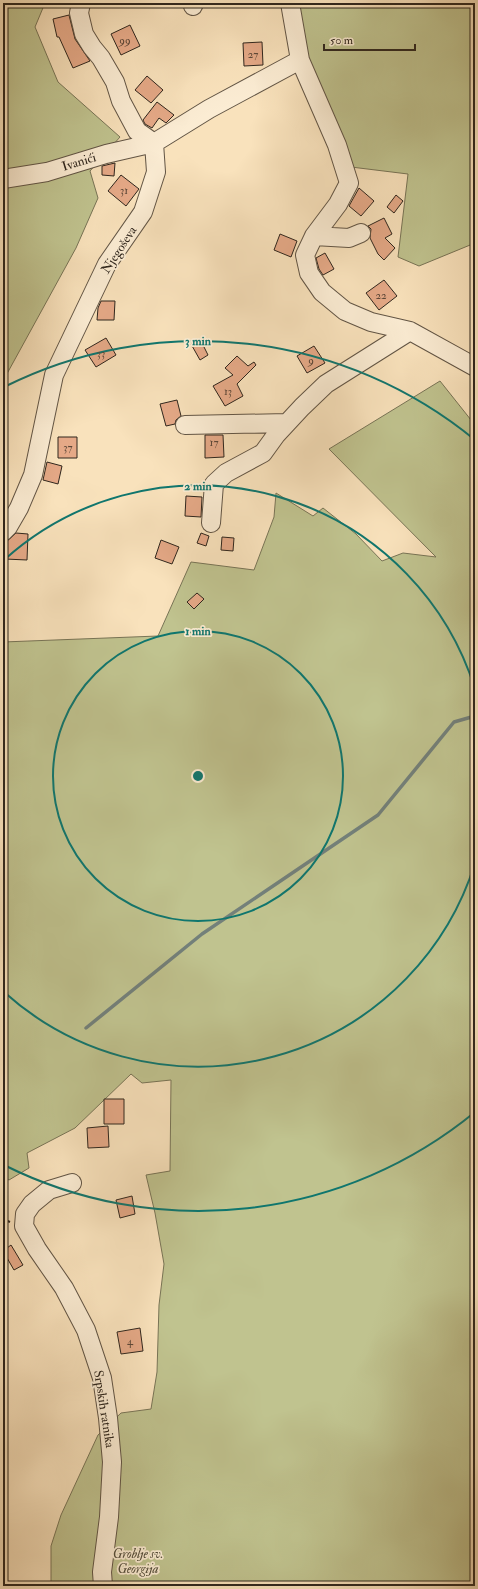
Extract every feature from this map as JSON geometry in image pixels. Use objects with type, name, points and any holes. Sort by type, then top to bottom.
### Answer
[{"type":"street","points":[[81,3],[79,13],[84,34],[101,58],[115,82],[121,102],[137,130],[154,143],[209,109],[300,60]]},
{"type":"street","points":[[290,3],[300,60],[337,145],[349,183],[338,204],[314,236],[305,255],[309,273],[322,292],[345,311],[371,322],[410,331],[475,367]]},
{"type":"street","name":"Ivanići","points":[[3,179],[47,172],[106,154],[154,143]]},
{"type":"street","name":"Njegoševa","points":[[3,532],[8,527],[19,508],[33,475],[54,375],[107,264],[144,212],[156,172],[154,143]]},
{"type":"street","points":[[314,236],[349,238],[361,233]]},
{"type":"street","points":[[211,523],[214,484],[226,473],[263,453],[287,423],[326,384],[410,331]]},
{"type":"street","points":[[185,425],[287,423]]},
{"type":"street","name":"Srpskih ratnika","points":[[72,1183],[48,1190],[32,1204],[25,1214],[24,1226],[37,1250],[64,1288],[86,1330],[102,1378],[108,1418],[112,1462],[109,1517],[102,1572],[103,1586]]},
{"type":"green space","points":[[3,3],[45,3],[35,27],[58,82],[120,137],[90,171],[98,198],[76,248],[3,381]]},
{"type":"green space","points":[[294,3],[475,3],[475,243],[419,266],[398,257],[408,174],[351,167],[306,60]]},
{"type":"green space","name":"Groblje sv. Georgija","points":[[440,381],[475,425],[475,1586],[51,1586],[51,1546],[61,1515],[98,1435],[121,1413],[151,1409],[157,1372],[159,1305],[164,1264],[155,1213],[146,1175],[170,1171],[171,1080],[142,1083],[131,1074],[75,1128],[27,1153],[29,1168],[9,1180],[3,1177],[3,642],[158,636],[191,562],[254,570],[274,517],[276,493],[313,516],[323,508],[356,534],[382,561],[403,553],[436,557],[329,449]]},
{"type":"building","points":[[69,15],[75,39],[90,61],[73,68],[59,37],[57,37],[53,19]]},
{"type":"building","points":[[130,25],[140,46],[121,55],[111,34]]},
{"type":"building","points":[[262,42],[263,65],[244,66],[243,43]]},
{"type":"building","points":[[147,76],[163,90],[151,103],[135,90]]},
{"type":"building","points":[[157,102],[174,115],[166,123],[159,118],[152,128],[145,124],[143,120]]},
{"type":"building","points":[[115,163],[114,176],[102,175],[102,166]]},
{"type":"building","points":[[121,175],[139,189],[126,206],[108,191]]},
{"type":"building","points":[[359,188],[374,201],[361,216],[349,206]]},
{"type":"building","points":[[396,195],[403,201],[394,213],[387,207]]},
{"type":"building","points":[[384,218],[392,234],[385,238],[395,248],[384,260],[378,254],[370,238],[371,229],[368,226]]},
{"type":"building","points":[[280,234],[297,241],[291,257],[274,250]]},
{"type":"building","points":[[325,253],[334,269],[323,275],[319,269],[316,258]]},
{"type":"building","points":[[384,280],[397,296],[379,310],[366,293]]},
{"type":"building","points":[[101,301],[115,301],[114,320],[97,320],[98,308]]},
{"type":"building","points":[[106,338],[116,355],[96,367],[85,350]]},
{"type":"building","points":[[200,339],[208,355],[200,360],[191,344]]},
{"type":"building","points":[[314,346],[325,363],[307,373],[297,356]]},
{"type":"building","points":[[237,356],[248,366],[254,362],[256,365],[237,384],[243,396],[225,406],[213,386],[233,375],[225,368]]},
{"type":"building","points":[[177,400],[181,416],[176,420],[175,424],[166,426],[160,404]]},
{"type":"building","points":[[205,435],[223,435],[224,457],[205,458]]},
{"type":"building","points":[[58,437],[77,437],[77,458],[58,458]]},
{"type":"building","points":[[47,462],[62,466],[58,484],[43,480]]},
{"type":"building","points":[[186,496],[202,497],[201,517],[185,516]]},
{"type":"building","points":[[16,533],[28,534],[27,560],[5,559],[6,542]]},
{"type":"building","points":[[201,533],[209,536],[206,546],[197,543]]},
{"type":"building","points":[[222,537],[234,538],[233,551],[221,550]]},
{"type":"building","points":[[161,540],[179,547],[172,564],[155,558]]},
{"type":"building","points":[[197,593],[204,599],[194,609],[187,602]]},
{"type":"building","points":[[104,1099],[124,1099],[124,1124],[104,1124]]},
{"type":"building","points":[[108,1126],[109,1147],[88,1148],[87,1128]]},
{"type":"building","points":[[132,1196],[135,1214],[120,1218],[116,1200]]},
{"type":"building","points":[[11,1245],[23,1265],[14,1270],[3,1251]]},
{"type":"building","points":[[140,1328],[143,1351],[121,1354],[117,1332]]},
{"type":"waterway","points":[[86,1028],[202,934],[378,815],[454,722],[475,716]]}]
